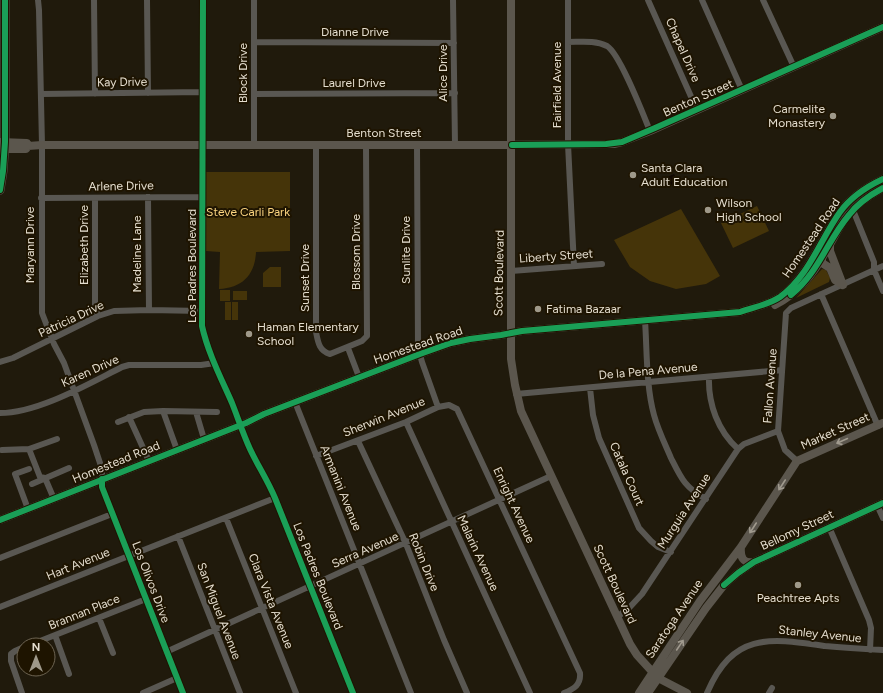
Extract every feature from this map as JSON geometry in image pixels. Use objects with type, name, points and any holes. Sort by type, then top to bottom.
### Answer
[{"type":"highway","points":[[0,190],[5,0]]},
{"type":"main road","name":"Scott Boulevard","points":[[511,0],[511,359],[516,394],[521,411],[617,617],[636,655],[655,675]]},
{"type":"main road","name":"Benton Street","points":[[2,146],[26,149],[28,146],[42,145],[254,146],[614,144],[650,131],[883,27]]},
{"type":"main road","name":"Homestead Road","points":[[818,257],[834,222],[848,203],[866,188],[883,179]]},
{"type":"main road","name":"Homestead Road","points":[[0,520],[359,377],[462,340],[522,331],[740,312],[766,304],[780,297],[794,285],[830,245],[840,227],[853,210],[865,198],[883,188]]},
{"type":"main road","points":[[830,245],[830,251],[843,285]]},
{"type":"main road","points":[[818,257],[836,266]]},
{"type":"main road","points":[[818,257],[822,263],[830,268],[835,280],[843,285]]},
{"type":"main road","name":"Market Street","points":[[797,461],[880,424]]},
{"type":"main road","name":"Saratoga Avenue","points":[[648,693],[655,675],[700,601],[741,547],[797,461]]},
{"type":"main road","name":"Bellomy Street","points":[[724,585],[738,572],[754,562],[880,504]]},
{"type":"main road","points":[[741,547],[741,558],[745,562],[754,562]]},
{"type":"main road","points":[[731,560],[738,564],[738,572]]},
{"type":"main road","name":"Saratoga Avenue","points":[[639,693],[655,675],[724,585]]},
{"type":"main road","points":[[655,675],[688,693]]},
{"type":"street","name":"Maryann Drive","points":[[38,0],[42,145],[42,313],[74,390],[102,469],[102,480]]},
{"type":"street","points":[[94,0],[95,94]]},
{"type":"street","points":[[147,0],[148,93]]},
{"type":"street","name":"Los Padres Boulevard","points":[[203,0],[202,326],[240,425],[250,449],[275,498],[353,693]]},
{"type":"street","name":"Block Drive","points":[[254,0],[254,146]]},
{"type":"street","name":"Alice Drive","points":[[453,0],[455,145]]},
{"type":"street","name":"Fairfield Avenue","points":[[568,0],[568,144],[574,266]]},
{"type":"street","name":"Chapel Drive","points":[[648,0],[697,110]]},
{"type":"street","points":[[702,0],[742,90]]},
{"type":"street","points":[[764,0],[794,67]]},
{"type":"street","name":"Dianne Drive","points":[[255,42],[454,43]]},
{"type":"street","points":[[568,42],[597,42],[608,47],[614,52],[650,131]]},
{"type":"street","name":"Kay Drive","points":[[41,94],[203,92]]},
{"type":"street","name":"Laurel Drive","points":[[254,94],[455,93]]},
{"type":"street","name":"Sunset Drive","points":[[316,145],[316,332],[320,346],[324,352],[330,354],[348,348]]},
{"type":"street","name":"Blossom Drive","points":[[348,348],[362,341],[367,336],[366,145]]},
{"type":"street","name":"Sunlite Drive","points":[[417,145],[418,341],[420,354]]},
{"type":"street","name":"Madeline Lane","points":[[148,197],[149,310]]},
{"type":"street","name":"Arlene Drive","points":[[41,198],[202,197]]},
{"type":"street","name":"Elizabeth Drive","points":[[95,198],[95,307],[98,316]]},
{"type":"street","points":[[853,210],[874,262],[874,270],[883,291]]},
{"type":"street","name":"Liberty Street","points":[[511,271],[602,264]]},
{"type":"street","points":[[880,424],[821,294],[883,266]]},
{"type":"street","name":"Fallon Avenue","points":[[797,461],[785,450],[778,431],[785,314],[791,308],[821,294]]},
{"type":"street","name":"Patricia Drive","points":[[0,362],[13,358],[98,316],[114,311],[202,311]]},
{"type":"street","points":[[645,320],[649,383],[654,415],[665,445],[681,478],[692,490],[706,499]]},
{"type":"street","points":[[348,348],[359,377]]},
{"type":"street","points":[[420,354],[438,407]]},
{"type":"street","name":"Karen Drive","points":[[0,413],[9,413],[29,408],[74,390],[129,365],[201,365],[215,363]]},
{"type":"street","name":"De la Pena Avenue","points":[[516,394],[782,370]]},
{"type":"street","points":[[709,377],[709,389],[712,405],[722,431],[730,442],[738,449]]},
{"type":"street","name":"Catala Court","points":[[590,388],[593,415],[599,438],[639,528],[650,541],[658,547],[671,552]]},
{"type":"street","name":"Armanini Avenue","points":[[295,402],[411,693]]},
{"type":"street","name":"Enright Avenue","points":[[438,407],[449,405],[454,406],[459,412],[580,674],[580,680],[575,688],[564,693]]},
{"type":"street","name":"Sherwin Avenue","points":[[316,456],[406,422],[438,407]]},
{"type":"street","points":[[163,411],[177,450]]},
{"type":"street","points":[[118,422],[144,412],[217,412]]},
{"type":"street","points":[[196,412],[204,439]]},
{"type":"street","points":[[129,417],[149,461]]},
{"type":"street","name":"Malarin Avenue","points":[[406,422],[530,693]]},
{"type":"street","name":"Murguia Avenue","points":[[617,617],[633,605],[642,594],[738,449],[744,444],[778,431]]},
{"type":"street","points":[[2,450],[29,449],[57,440]]},
{"type":"street","name":"Robin Drive","points":[[358,441],[406,544],[444,640],[467,693]]},
{"type":"street","points":[[29,449],[40,477],[45,478],[54,499]]},
{"type":"street","points":[[32,484],[69,468]]},
{"type":"street","points":[[28,509],[15,474],[30,469]]},
{"type":"street","name":"Serra Avenue","points":[[166,652],[406,544],[452,521],[551,476]]},
{"type":"street","name":"Los Olivos Drive","points":[[102,480],[102,487],[112,514],[182,693]]},
{"type":"street","name":"Hart Avenue","points":[[0,607],[275,498]]},
{"type":"street","points":[[880,504],[883,518]]},
{"type":"street","points":[[0,558],[112,514]]},
{"type":"street","name":"Clara Vista Avenue","points":[[226,518],[296,693]]},
{"type":"street","points":[[829,527],[869,620],[871,628],[870,650]]},
{"type":"street","name":"San Miguel Avenue","points":[[178,536],[240,693]]},
{"type":"street","name":"Brannan Place","points":[[50,637],[146,599]]},
{"type":"street","points":[[99,618],[113,653]]},
{"type":"street","points":[[55,635],[69,674]]},
{"type":"street","name":"Stanley Avenue","points":[[707,693],[714,677],[730,657],[753,643],[769,640],[854,649],[883,650]]},
{"type":"street","points":[[16,651],[11,654],[11,661],[16,676]]},
{"type":"street","points":[[16,677],[22,693]]},
{"type":"street","points":[[143,693],[177,678]]},
{"type":"green space","name":"Steve Carli Park","points":[[206,172],[290,172],[290,251],[256,252],[253,267],[246,279],[241,283],[227,288],[219,289],[220,252],[206,251]]},
{"type":"green space","points":[[757,206],[769,231],[733,248],[721,223]]},
{"type":"green space","points":[[681,209],[720,276],[706,284],[676,289],[650,281],[630,267],[614,240]]},
{"type":"green space","points":[[270,267],[281,267],[281,287],[263,287],[263,273]]},
{"type":"green space","points":[[822,269],[826,270],[830,278],[829,282],[796,298]]},
{"type":"green space","points":[[220,290],[230,290],[230,301],[220,301]]},
{"type":"green space","points":[[233,291],[247,291],[247,300],[233,300]]},
{"type":"green space","points":[[225,302],[231,302],[231,320],[225,320]]},
{"type":"green space","points":[[232,302],[238,302],[238,320],[232,320]]},
{"type":"shaded area","points":[[674,174],[678,182],[664,188],[661,180]]},
{"type":"cycle path","points":[[0,190],[5,142],[5,0]]},
{"type":"cycle path","points":[[203,0],[202,326],[215,365],[250,449],[275,498],[353,693]]},
{"type":"cycle path","points":[[512,145],[606,144],[622,142],[883,27]]},
{"type":"cycle path","points":[[0,520],[246,423],[264,414],[451,343],[522,331],[740,312],[766,304],[780,297],[799,279],[844,207],[859,193],[883,179]]},
{"type":"cycle path","points":[[791,295],[809,276],[841,225],[856,207],[873,193],[883,188]]},
{"type":"cycle path","points":[[102,479],[102,487],[183,693]]},
{"type":"cycle path","points":[[724,585],[754,562],[883,503]]},
{"type":"place","name":"Carmelite Monastery","points":[[833,116]]},
{"type":"place","name":"Santa Clara Adult Education","points":[[633,175]]},
{"type":"place","name":"Wilson High School","points":[[708,210]]},
{"type":"place","name":"Fatima Bazaar","points":[[538,309]]},
{"type":"place","name":"Haman Elementary School","points":[[249,334]]},
{"type":"place","name":"Peachtree Apts","points":[[798,585]]}]
